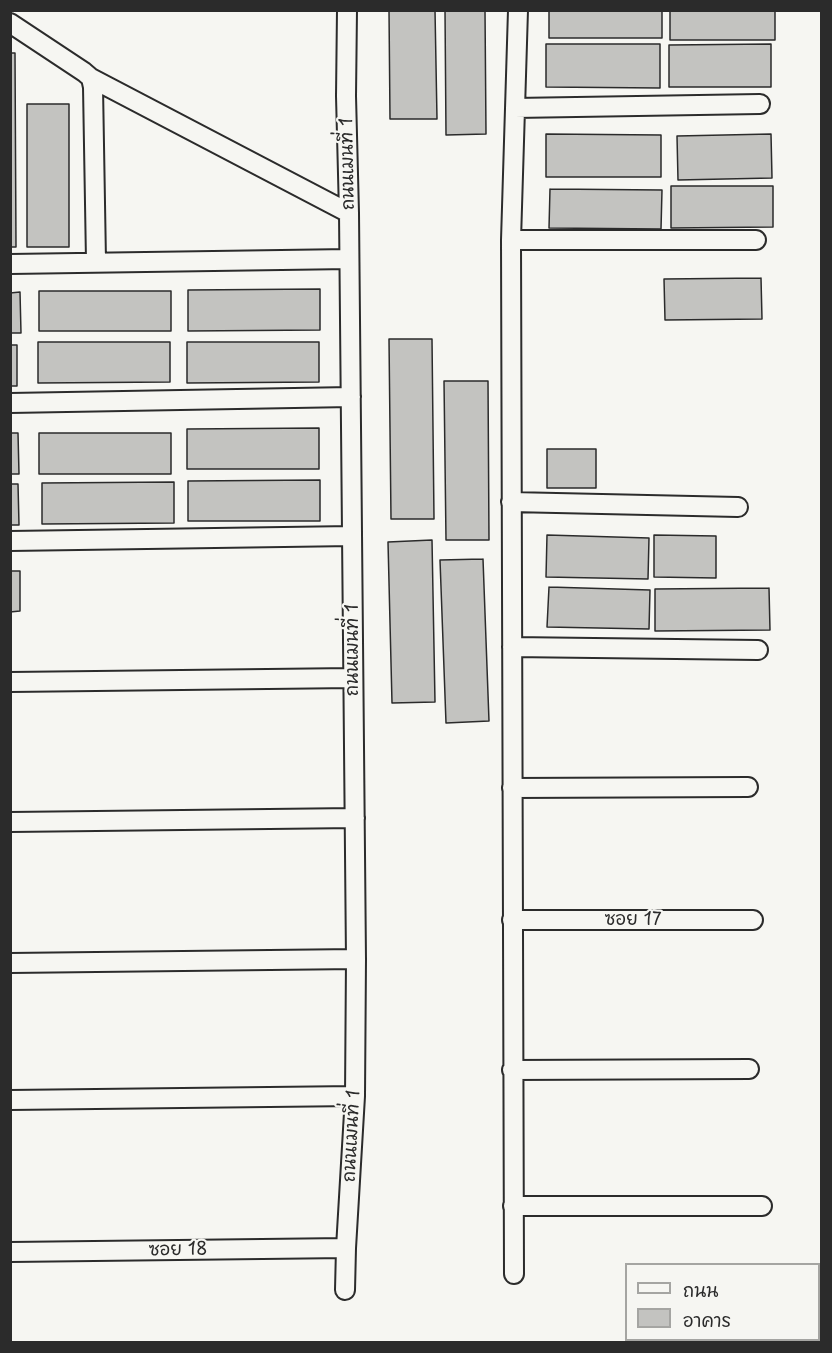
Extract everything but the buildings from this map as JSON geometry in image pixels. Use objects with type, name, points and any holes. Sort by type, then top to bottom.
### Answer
[{"type":"street","name":"ถนนเมนที่ 1","points":[[345,1290],[355,1096],[356,959],[346,96],[347,10]]},
{"type":"street","points":[[514,1274],[511,240],[518,10]]},
{"type":"street","points":[[10,23],[91,78],[349,213]]},
{"type":"street","points":[[91,78],[96,261]]},
{"type":"street","points":[[515,108],[760,104]]},
{"type":"street","points":[[511,240],[756,240]]},
{"type":"street","points":[[10,264],[349,259]]},
{"type":"street","points":[[10,403],[351,397]]},
{"type":"street","points":[[511,502],[738,507]]},
{"type":"street","points":[[10,541],[352,536]]},
{"type":"street","points":[[512,647],[758,650]]},
{"type":"street","points":[[10,682],[353,678]]},
{"type":"street","points":[[512,788],[748,787]]},
{"type":"street","points":[[10,822],[355,818]]},
{"type":"street","name":"ซอย 17","points":[[512,920],[753,920]]},
{"type":"street","points":[[10,963],[356,959]]},
{"type":"street","points":[[512,1070],[749,1069]]},
{"type":"street","points":[[10,1100],[355,1096]]},
{"type":"street","points":[[513,1206],[762,1206]]},
{"type":"street","name":"ซอย 18","points":[[10,1252],[346,1248]]}]
